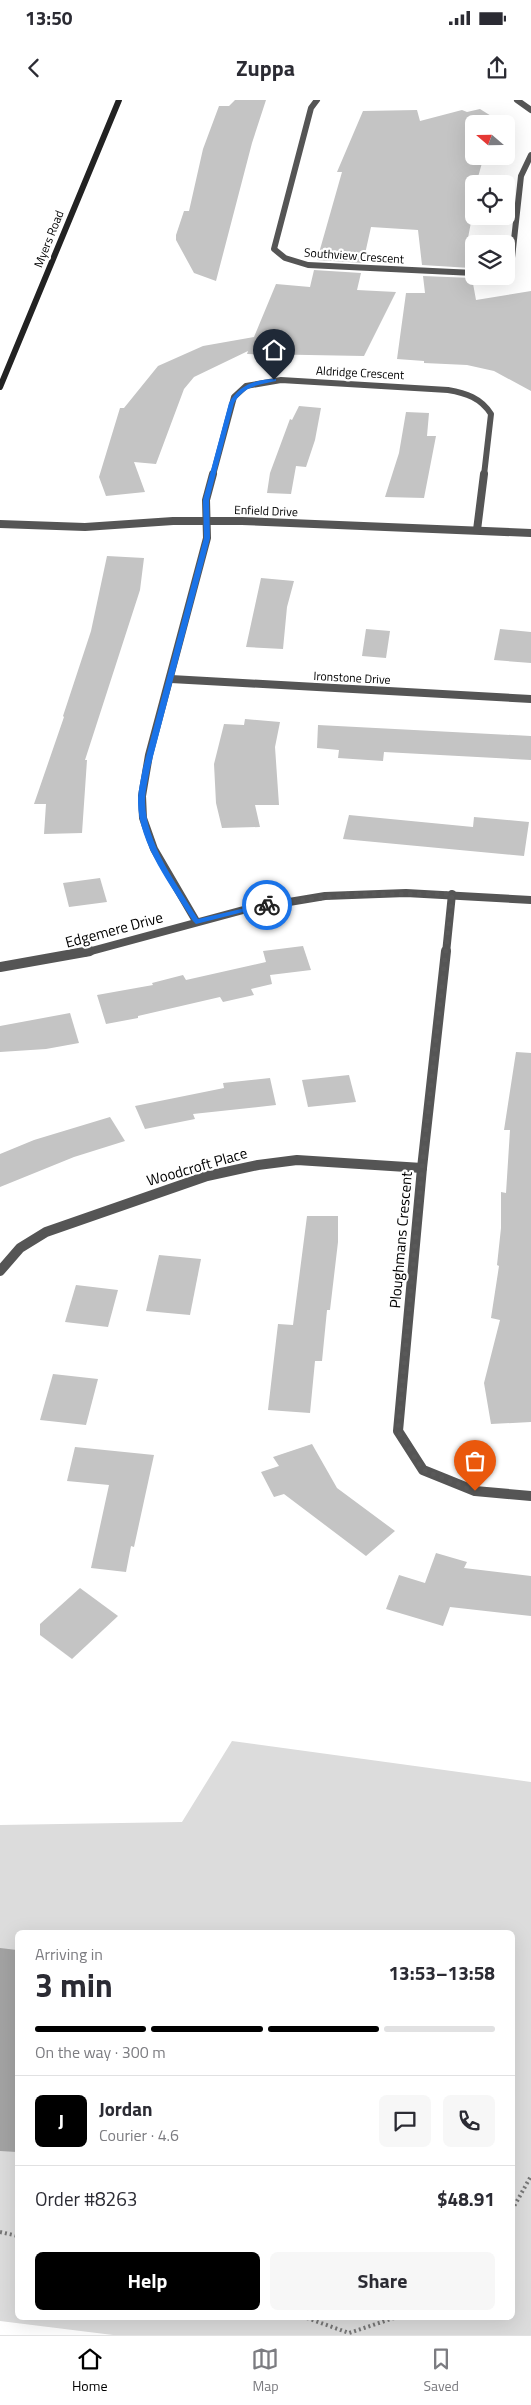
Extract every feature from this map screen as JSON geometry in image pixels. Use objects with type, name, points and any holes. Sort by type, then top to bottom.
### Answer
[{"type":"main road","name":"Myers Road","points":[[0,387],[119,100]]},
{"type":"street","name":"Southview Crescent","points":[[318,100],[311,108],[275,244],[274,249],[278,254],[295,262],[308,265],[465,273]]},
{"type":"street","points":[[517,100],[531,110]]},
{"type":"street","points":[[515,235],[523,169],[531,155]]},
{"type":"street","name":"Aldridge Crescent","points":[[196,921],[158,858],[143,820],[143,780],[207,538],[206,500],[234,397],[246,386],[280,380],[448,390],[460,392],[479,400],[487,407],[491,414],[478,530]]},
{"type":"street","name":"Enfield Drive","points":[[0,524],[85,528],[207,521],[531,532]]},
{"type":"street","name":"Ironstone Drive","points":[[171,679],[531,699]]},
{"type":"street","name":"Edgemere Drive","points":[[0,967],[50,960],[97,950],[196,921],[246,909],[325,896],[374,892],[452,894],[531,900]]},
{"type":"street","name":"Ploughmans Crescent","points":[[452,894],[422,1168],[398,1431],[423,1470],[475,1491],[531,1496]]},
{"type":"street","name":"Woodcroft Place","points":[[0,1271],[8,1258],[22,1245],[46,1232],[208,1176],[232,1170],[282,1161],[309,1160],[422,1168]]},
{"type":"path","points":[[515,2205],[531,2176]]},
{"type":"path","points":[[0,2232],[15,2235]]},
{"type":"path","points":[[312,2320],[349,2334],[388,2320]]},
{"type":"shaded area","points":[[232,1741],[531,1782],[531,2335],[113,2335],[0,2321],[0,1825],[182,1822]]},
{"type":"shaded area","points":[[0,1948],[15,1950],[15,2152],[0,2151]]},
{"type":"building","points":[[235,100],[266,100],[252,143],[216,281],[194,273],[176,240],[176,235],[184,211],[189,211],[203,149],[219,106],[229,106]]},
{"type":"building","points":[[480,109],[490,115],[465,115],[465,165],[481,165],[479,175],[465,175],[465,225],[470,225],[469,235],[465,235],[465,268],[422,265],[418,230],[371,227],[363,263],[317,260],[342,172],[337,172],[363,111],[417,110],[420,121],[462,110],[467,112]]},
{"type":"building","points":[[314,270],[361,273],[357,290],[396,292],[364,356],[247,354],[248,351],[194,377],[184,389],[156,464],[134,462],[145,492],[106,496],[99,477],[120,408],[124,408],[158,366],[203,346],[254,337],[276,284],[310,287]]},
{"type":"building","points":[[423,276],[465,278],[465,285],[473,285],[476,300],[531,291],[531,391],[494,371],[467,365],[424,363],[424,361],[397,359],[406,293],[425,293]]},
{"type":"building","points":[[299,406],[321,408],[315,440],[306,467],[296,466],[291,494],[267,493],[270,473],[290,419],[292,420]]},
{"type":"building","points":[[406,412],[429,413],[427,436],[436,436],[424,498],[385,497],[399,453]]},
{"type":"building","points":[[107,556],[144,558],[140,590],[85,760],[87,760],[82,833],[44,834],[46,804],[34,804],[91,631]]},
{"type":"building","points":[[261,578],[294,581],[287,607],[283,649],[246,647]]},
{"type":"building","points":[[366,629],[390,631],[386,658],[362,656]]},
{"type":"building","points":[[500,629],[531,632],[531,663],[494,660]]},
{"type":"building","points":[[245,719],[280,722],[275,747],[279,805],[255,805],[260,827],[222,828],[216,803],[214,764],[224,724],[244,725]]},
{"type":"building","points":[[318,725],[531,736],[531,760],[384,752],[383,761],[338,758],[339,750],[317,748]]},
{"type":"building","points":[[349,815],[473,827],[474,817],[529,822],[524,856],[343,839]]},
{"type":"building","points":[[100,878],[107,902],[69,907],[63,883]]},
{"type":"building","points":[[303,946],[311,970],[270,975],[272,984],[251,989],[254,995],[223,1002],[220,997],[138,1016],[138,1018],[106,1024],[97,995],[153,985],[152,983],[183,975],[186,980],[266,962],[263,951]]},
{"type":"building","points":[[70,1013],[79,1043],[46,1049],[0,1052],[0,1026]]},
{"type":"building","points":[[516,1052],[531,1053],[531,1422],[491,1424],[484,1383],[500,1320],[491,1318],[499,1266],[497,1265],[501,1228],[501,1192],[506,1193],[510,1130],[504,1130]]},
{"type":"building","points":[[349,1075],[356,1102],[308,1107],[302,1080]]},
{"type":"building","points":[[270,1078],[276,1105],[193,1114],[195,1119],[145,1129],[135,1106],[224,1088],[223,1083]]},
{"type":"building","points":[[110,1117],[125,1141],[74,1157],[0,1187],[0,1154],[34,1140]]},
{"type":"building","points":[[307,1216],[338,1216],[338,1242],[330,1310],[327,1310],[322,1361],[315,1361],[310,1413],[268,1410],[278,1324],[293,1325]]},
{"type":"building","points":[[159,1255],[201,1259],[190,1315],[146,1311]]},
{"type":"building","points":[[76,1285],[118,1290],[108,1327],[65,1322]]},
{"type":"building","points":[[53,1374],[98,1379],[86,1425],[40,1420]]},
{"type":"building","points":[[312,1444],[337,1488],[395,1531],[366,1556],[284,1494],[274,1497],[261,1472],[279,1466],[273,1457]]},
{"type":"building","points":[[75,1447],[154,1455],[134,1547],[131,1546],[126,1572],[91,1568],[109,1485],[67,1481]]},
{"type":"building","points":[[436,1553],[467,1562],[464,1568],[531,1576],[531,1616],[450,1607],[443,1626],[386,1609],[399,1575],[425,1583]]},
{"type":"building","points":[[80,1588],[118,1616],[72,1659],[40,1635],[40,1624]]},
{"type":"way so far","points":[[267,905],[325,896],[374,892],[452,894],[422,1168],[398,1431],[423,1470],[475,1491]]},
{"type":"route","points":[[267,905],[196,921],[158,858],[143,820],[142,801],[143,780],[207,538],[206,500],[232,403],[237,392],[246,386],[274,380]]}]
